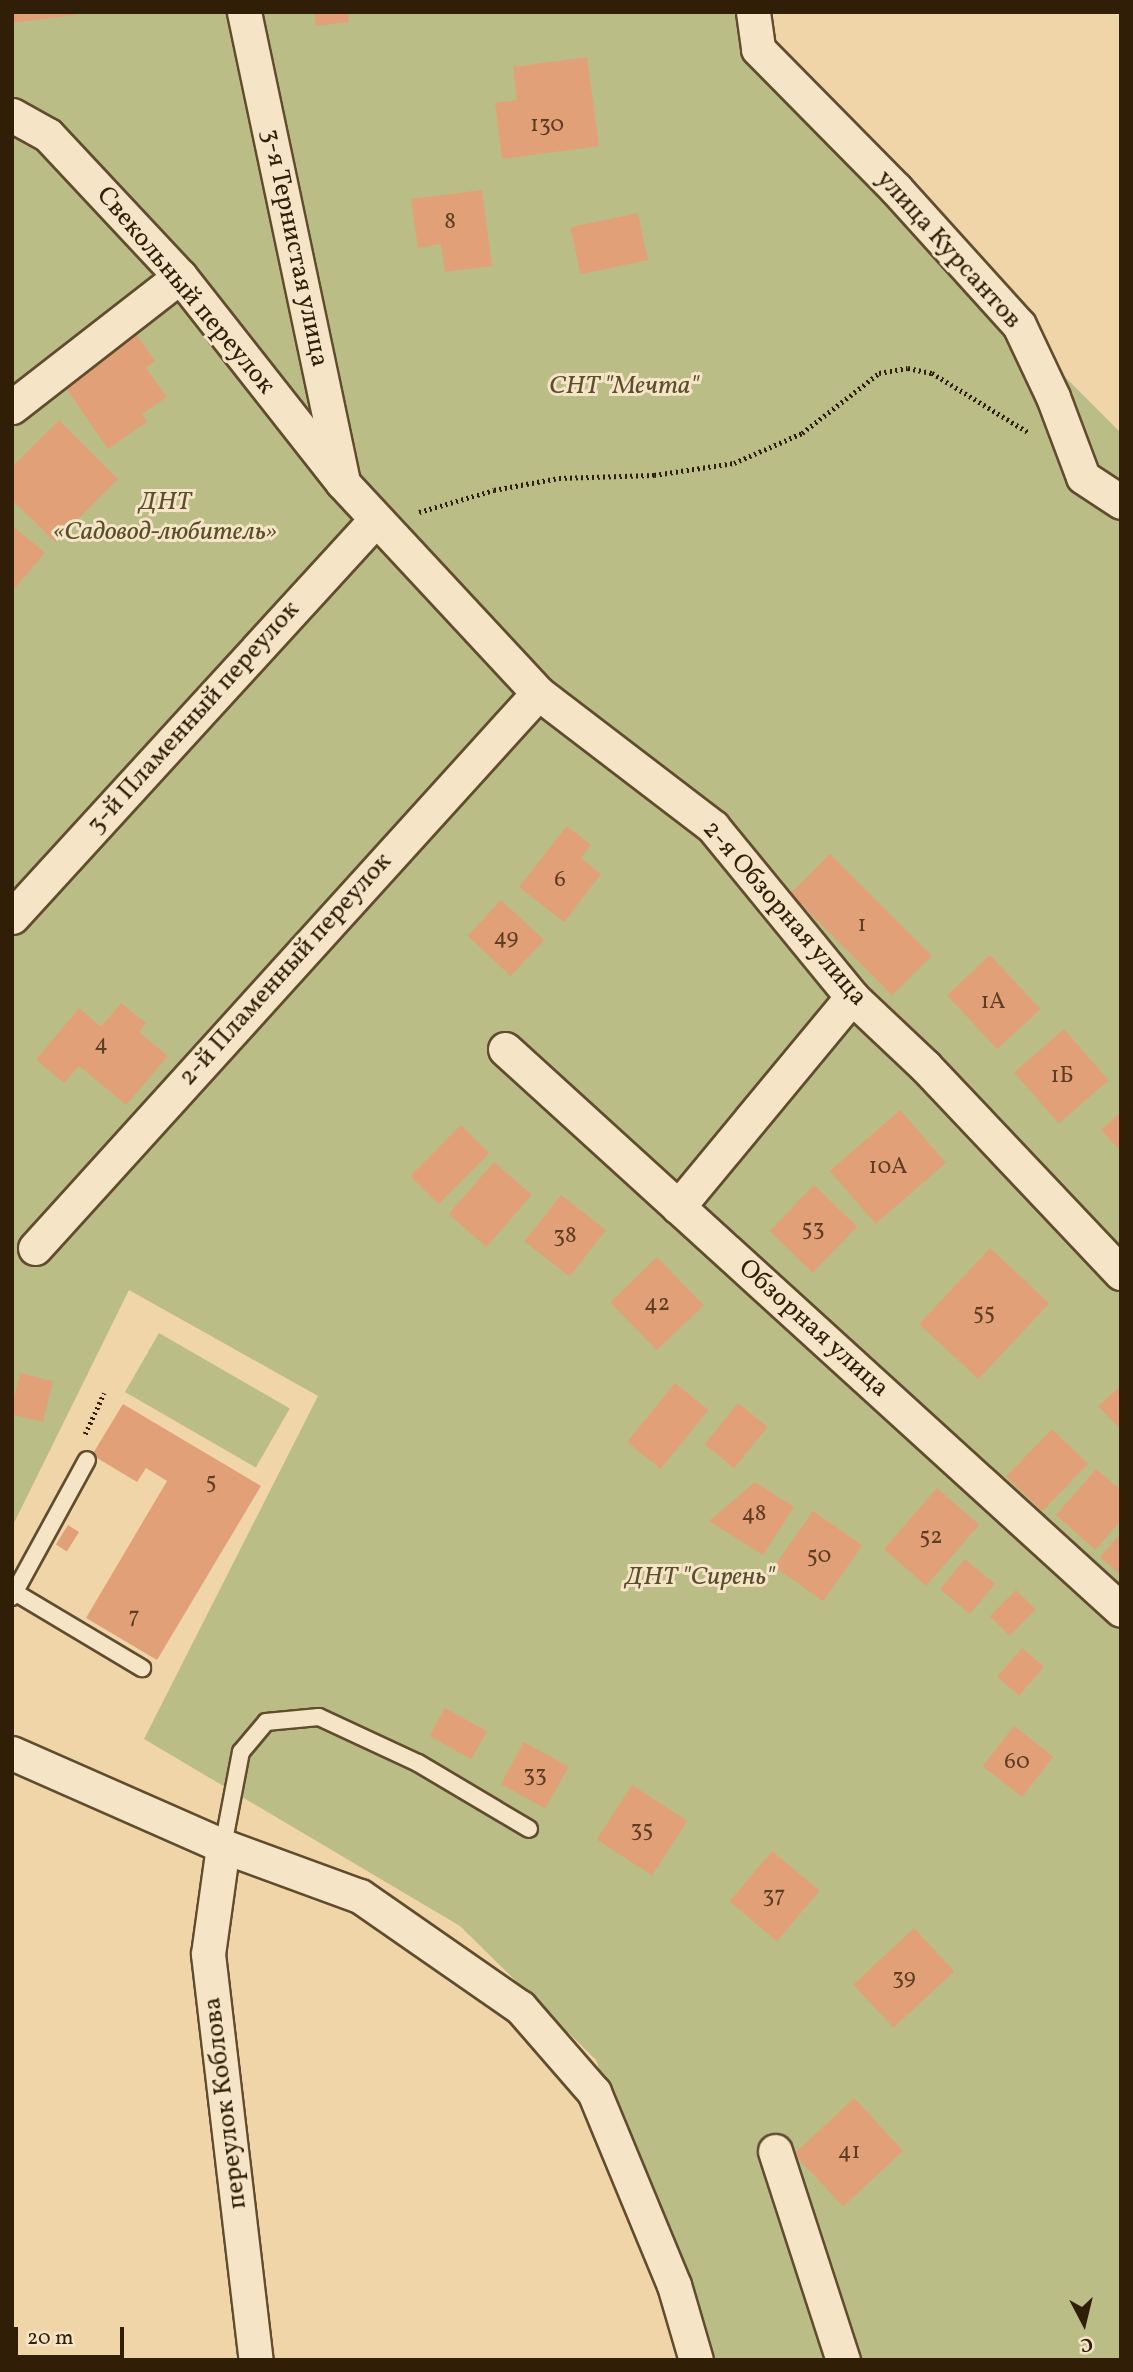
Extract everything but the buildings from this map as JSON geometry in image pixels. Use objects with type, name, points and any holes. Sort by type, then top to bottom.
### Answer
[{"type":"street","name":"3-я Тернистая улица","points":[[244,12],[343,483]]},
{"type":"street","name":"улица Курсантов","points":[[753,12],[758,49],[896,189],[1019,324],[1053,397],[1083,477],[1121,502]]},
{"type":"street","name":"Свекольный переулок","points":[[12,115],[48,135],[180,276],[343,483]]},
{"type":"street","points":[[12,407],[180,276]]},
{"type":"street","name":"2-я Обзорная улица","points":[[343,483],[538,693],[713,827],[852,997],[926,1066],[1121,1273]]},
{"type":"street","name":"3-й Пламенный переулок","points":[[12,917],[376,519]]},
{"type":"street","name":"2-й Пламенный переулок","points":[[35,1248],[538,693]]},
{"type":"street","points":[[678,1207],[852,997]]},
{"type":"street","name":"Обзорная улица","points":[[505,1049],[1121,1610]]},
{"type":"street","points":[[12,1752],[223,1846],[359,1896],[520,2007],[594,2092],[674,2285],[696,2360]]},
{"type":"street","name":"переулок Коблова","points":[[223,1846],[208,1954],[256,2360]]},
{"type":"street","points":[[775,2151],[843,2360]]},
{"type":"lane","points":[[87,1460],[14,1595],[142,1668]]},
{"type":"lane","points":[[223,1846],[241,1752],[266,1722],[319,1717],[418,1763],[529,1829]]},
{"type":"path","points":[[376,519],[433,510],[494,489],[559,478],[654,475],[734,463],[802,433],[879,373],[908,368],[932,373],[1032,435]]},
{"type":"path","points":[[81,1442],[104,1393]]},
{"type":"green space","name":"ДНТ \"Сирень\"","points":[[12,12],[755,12],[763,75],[1121,433],[1121,2360],[702,2360],[596,2060],[460,1926],[144,1739],[318,1396],[129,1290],[12,1527]]},
{"type":"green space","points":[[159,1333],[290,1408],[256,1467],[125,1392]]},
{"type":"park label","name":"СНТ \"Мечта\"","points":[[624,387]]},
{"type":"park label","name":"ДНТ «Садовод-любитель»","points":[[165,518]]}]
